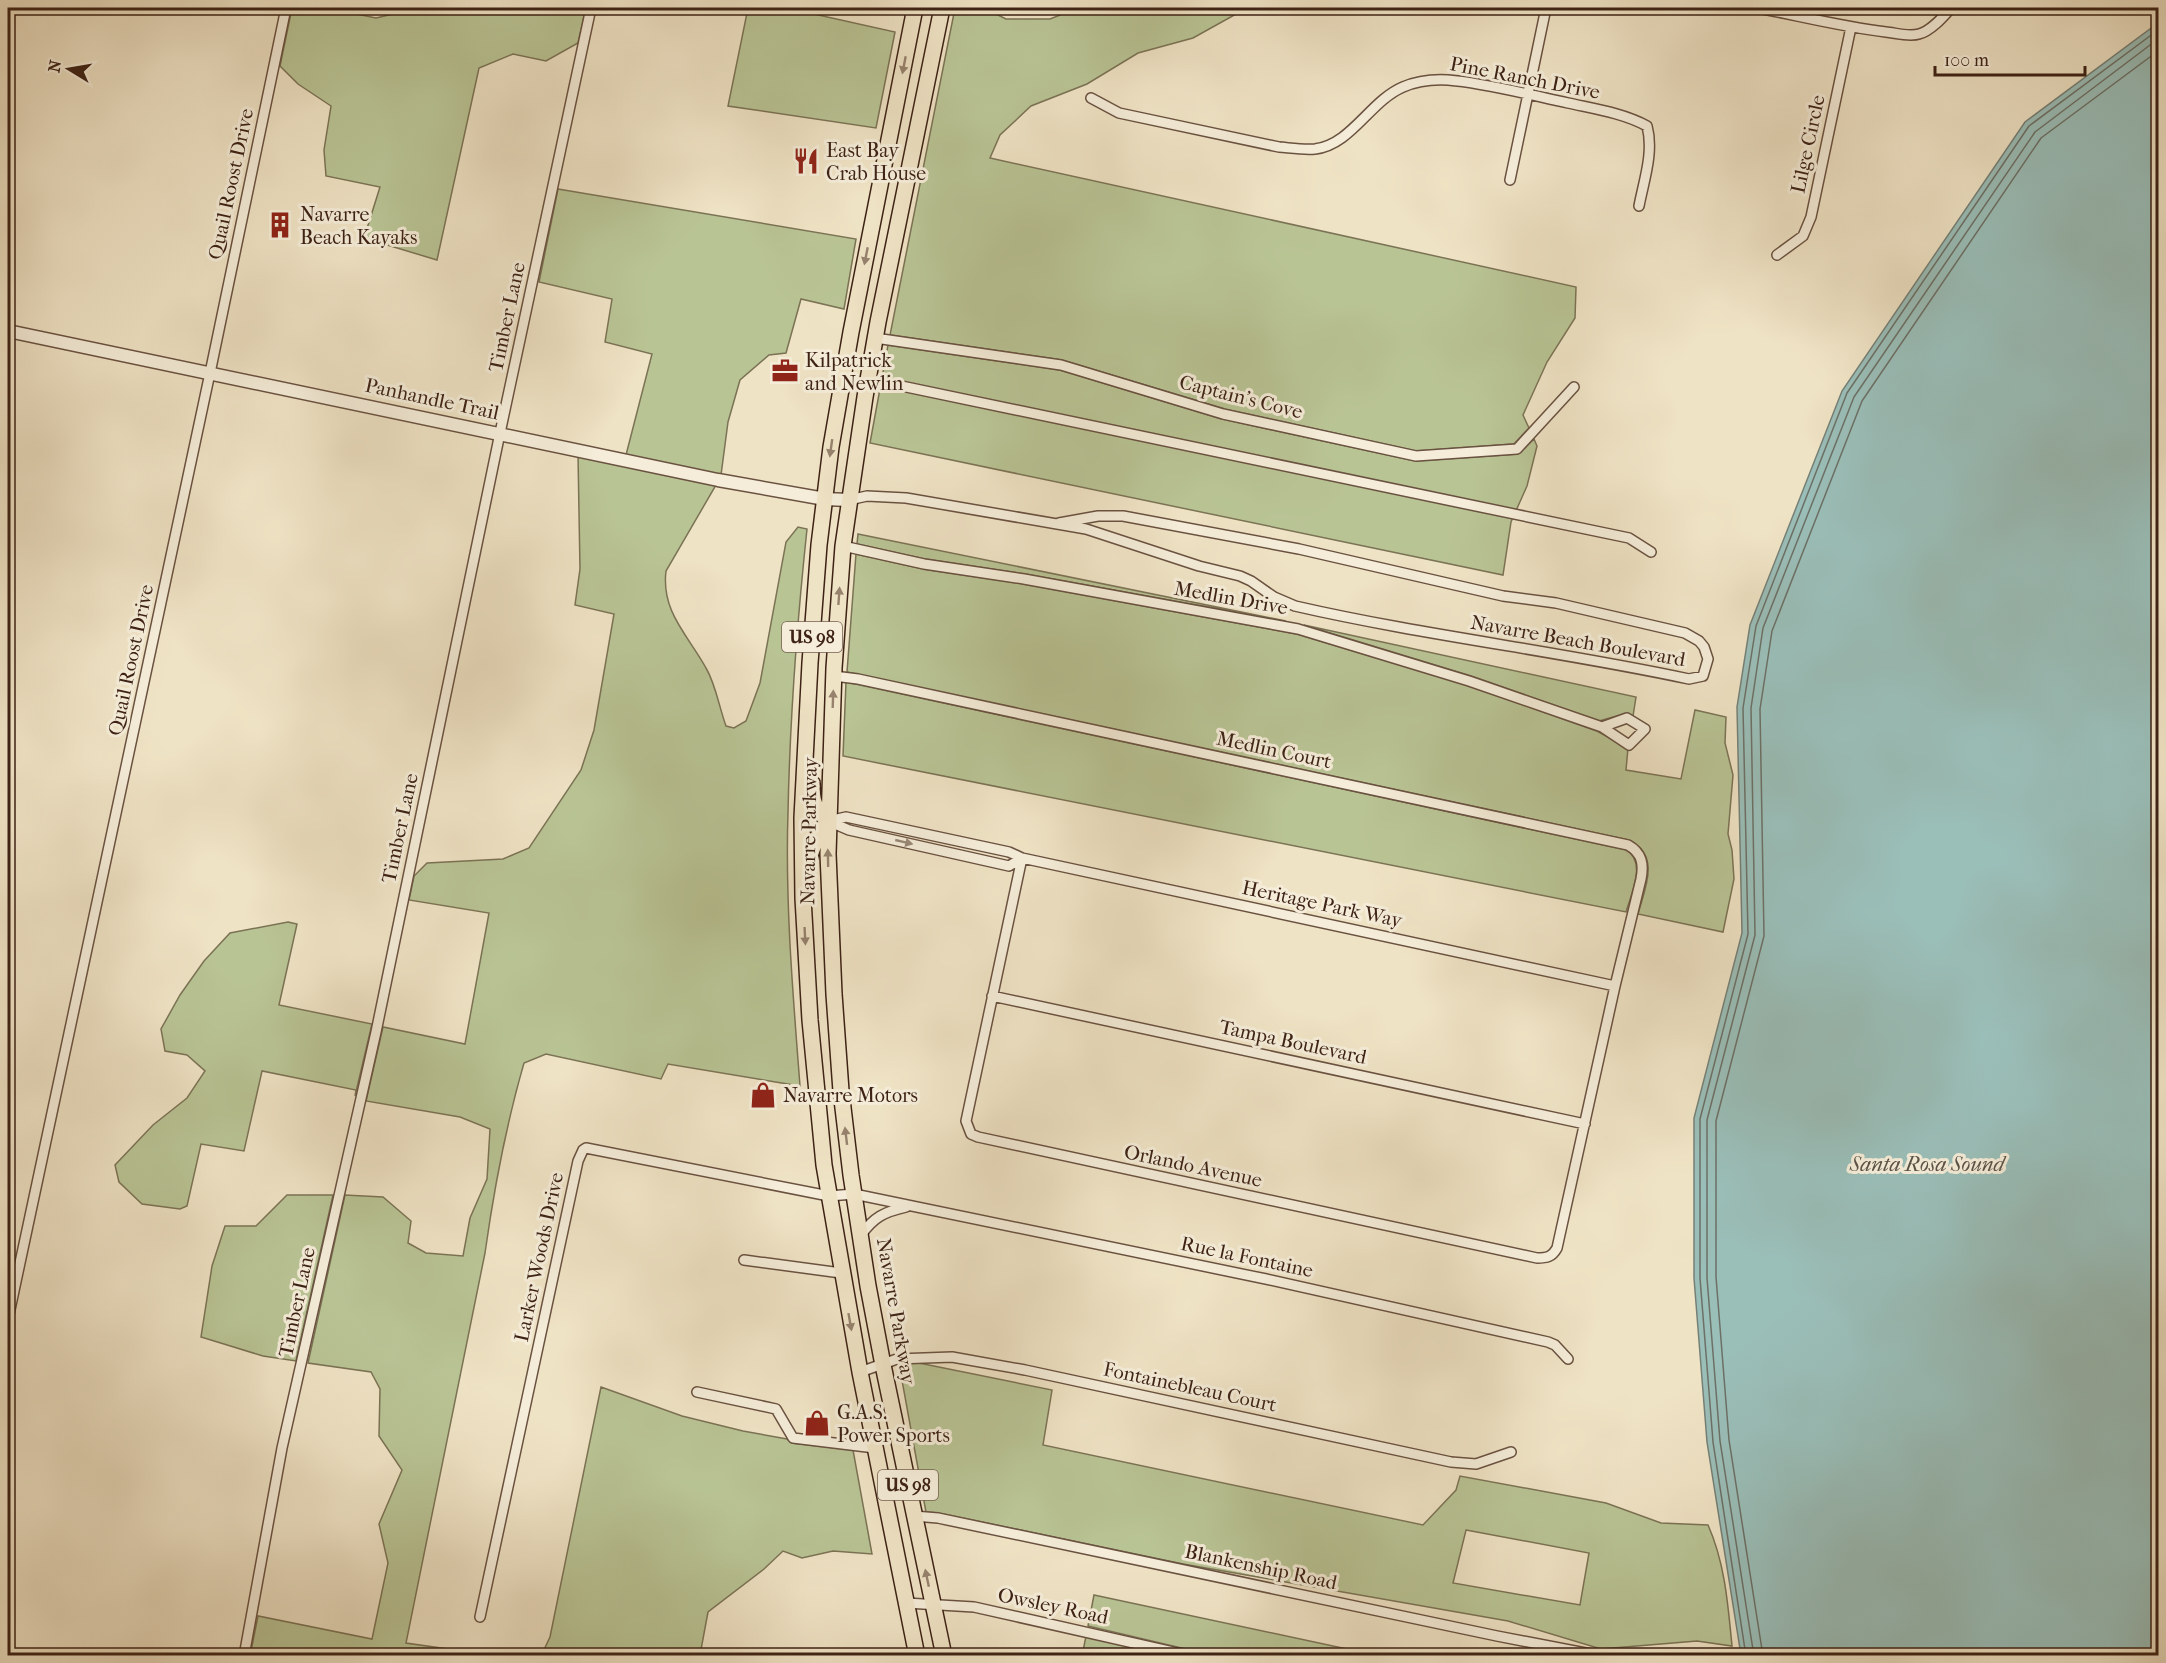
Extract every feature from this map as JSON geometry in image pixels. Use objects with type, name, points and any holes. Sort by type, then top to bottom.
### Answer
[{"type":"highway","name":"Navarre Parkway","points":[[915,8],[851,332],[831,447],[816,588],[803,782],[803,898],[810,1020],[824,1165],[841,1273],[917,1656]]},
{"type":"highway","name":"Navarre Parkway","points":[[942,8],[868,379],[843,546],[834,676],[828,821],[828,899],[841,1091],[854,1194],[883,1365],[944,1656]]},
{"type":"highway","points":[[803,898],[809,860],[820,831],[828,821],[814,806],[812,799],[819,632],[816,588]]},
{"type":"street","name":"Quail Roost Drive","points":[[8,1319],[286,8]]},
{"type":"street","name":"Timber Lane","points":[[244,1656],[282,1448],[376,1032],[591,8]]},
{"type":"street","points":[[1510,180],[1546,8]]},
{"type":"street","points":[[1758,8],[1851,27],[1909,35],[1919,34],[1942,18],[1951,8]]},
{"type":"street","name":"Lilge Circle","points":[[1777,255],[1803,236],[1811,217],[1851,27]]},
{"type":"street","name":"Pine Ranch Drive","points":[[1091,98],[1119,114],[1279,147],[1317,149],[1339,141],[1390,94],[1412,83],[1425,80],[1448,80],[1528,94],[1628,117],[1647,126],[1650,138],[1649,153],[1639,206]]},
{"type":"street","name":"Panhandle Trail","points":[[8,331],[718,480],[825,499],[849,500]]},
{"type":"street","name":"Captain's Cove","points":[[876,338],[1061,365],[1223,414],[1416,456],[1517,449],[1574,387]]},
{"type":"street","points":[[868,379],[1629,538],[1651,552]]},
{"type":"street","points":[[849,500],[867,496],[906,498],[1059,523]]},
{"type":"street","name":"Navarre Beach Boulevard","points":[[1098,516],[1123,516],[1299,549],[1503,596],[1557,603],[1685,633],[1699,641],[1704,647],[1708,659],[1707,666],[1703,676],[1689,680],[1608,662],[1449,638],[1313,610],[1282,601],[1240,576],[1199,566],[1112,536],[1059,523],[1098,516]]},
{"type":"street","name":"Medlin Drive","points":[[843,546],[924,564],[1024,579],[1298,629],[1469,681],[1602,727]]},
{"type":"street","name":"Medlin Court","points":[[834,676],[870,681],[1628,845],[1640,855],[1643,870],[1615,986]]},
{"type":"street","name":"Heritage Park Way","points":[[828,821],[846,817],[1009,852],[1022,858],[1615,986]]},
{"type":"street","name":"Orlando Avenue","points":[[1022,858],[966,1120],[971,1134],[1537,1258],[1547,1258],[1554,1254],[1557,1248],[1585,1124]]},
{"type":"street","points":[[1585,1124],[1615,986]]},
{"type":"street","name":"Tampa Boulevard","points":[[992,996],[1585,1124]]},
{"type":"street","name":"Larker Woods Drive","points":[[480,1617],[578,1161],[584,1150],[591,1149],[829,1196]]},
{"type":"street","name":"Rue la Fontaine","points":[[829,1196],[854,1194],[1266,1279],[1548,1342],[1555,1345],[1568,1359]]},
{"type":"street","name":"Rue la Fontaine","points":[[861,1236],[874,1219],[892,1210],[911,1206]]},
{"type":"street","points":[[744,1260],[841,1273]]},
{"type":"street","name":"Fontainebleau Court","points":[[860,1372],[897,1359],[952,1357],[1025,1370],[1464,1464],[1487,1462],[1511,1452]]},
{"type":"street","points":[[697,1392],[776,1408],[793,1438],[875,1448]]},
{"type":"street","name":"Blankenship Road","points":[[914,1516],[950,1520],[1600,1656]]},
{"type":"street","name":"Owsley Road","points":[[906,1603],[974,1607],[1068,1626],[1191,1656]]},
{"type":"green space","points":[[327,8],[376,18],[411,8],[586,8],[578,43],[546,61],[513,54],[479,68],[437,260],[364,238],[380,187],[326,176],[324,150],[331,106],[298,84],[280,66],[291,13]]},
{"type":"green space","points":[[748,8],[787,8],[895,32],[876,128],[728,106]]},
{"type":"green space","points":[[955,8],[984,8],[1006,19],[1050,19],[1078,8],[1247,8],[1193,38],[1138,53],[1087,84],[1031,106],[1000,135],[990,158],[1576,287],[1575,318],[1547,362],[1523,415],[1529,428],[1514,444],[1416,451],[1225,409],[1062,360],[890,335]]},
{"type":"green space","points":[[558,189],[856,239],[844,309],[801,299],[786,353],[769,355],[740,380],[728,422],[721,475],[626,455],[652,354],[605,342],[612,299],[539,282]]},
{"type":"green space","points":[[888,345],[1060,370],[1222,419],[1415,461],[1518,454],[1534,439],[1537,446],[1527,486],[1511,522],[1503,575],[870,443]]},
{"type":"green space","points":[[578,455],[716,485],[666,571],[666,586],[677,623],[699,656],[715,689],[726,726],[734,728],[746,721],[760,683],[786,542],[798,527],[807,529],[792,705],[787,846],[790,949],[800,1086],[668,1064],[661,1079],[546,1054],[524,1063],[501,1157],[485,1253],[406,1643],[491,1655],[250,1656],[258,1616],[372,1639],[388,1563],[379,1524],[402,1470],[379,1436],[380,1389],[371,1372],[308,1363],[345,1195],[383,1197],[411,1221],[408,1243],[426,1253],[463,1256],[470,1218],[487,1179],[490,1129],[460,1117],[366,1101],[383,1027],[465,1044],[489,913],[409,900],[414,876],[427,863],[503,859],[529,848],[581,770],[594,730],[614,614],[575,605],[580,569]]},
{"type":"green space","points":[[858,534],[1286,621],[1025,574],[925,559],[857,544]]},
{"type":"green space","points":[[856,554],[923,569],[1024,584],[1297,634],[1467,685],[1597,731],[1628,748],[1626,770],[1681,779],[1695,710],[1726,717],[1725,743],[1733,775],[1728,834],[1732,850],[1734,879],[1723,932],[1638,914],[1647,883],[1648,864],[1639,847],[1629,840],[847,672]]},
{"type":"green space","points":[[1304,625],[1636,697],[1633,716],[1624,714],[1599,721],[1471,676]]},
{"type":"green space","points":[[846,682],[1626,850],[1636,862],[1634,888],[1626,912],[843,756]]},
{"type":"green space","points":[[288,922],[297,924],[279,1005],[372,1024],[355,1096],[356,1090],[262,1071],[244,1151],[201,1144],[187,1206],[180,1209],[142,1204],[119,1182],[115,1165],[153,1125],[187,1098],[205,1071],[187,1055],[165,1051],[161,1029],[180,995],[204,961],[230,933]]},
{"type":"green space","points":[[287,1195],[333,1195],[296,1361],[263,1356],[201,1337],[212,1266],[225,1226],[256,1226]]},
{"type":"green space","points":[[919,1363],[1052,1390],[1043,1445],[1423,1525],[1456,1490],[1460,1476],[1606,1503],[1661,1523],[1708,1525],[1722,1569],[1732,1646],[1697,1641],[1601,1649],[1508,1621],[1183,1564],[926,1512],[899,1364]],"holes":[[[1466,1530],[1589,1553],[1580,1605],[1453,1583]]]},
{"type":"green space","points":[[601,1387],[682,1416],[787,1439],[792,1443],[853,1450],[872,1554],[833,1551],[802,1558],[783,1551],[764,1569],[708,1612],[700,1655],[541,1656],[550,1637]]},
{"type":"green space","points":[[1094,1595],[1375,1655],[1211,1655],[1088,1626]]},
{"type":"green space","points":[[1086,1636],[1169,1656],[1082,1656]]},
{"type":"water","name":"Santa Rosa Sound","points":[[2158,23],[2158,1655],[1741,1655],[1707,1442],[1694,1278],[1694,1118],[1742,933],[1737,707],[1750,625],[1842,391],[2025,122]]},
{"type":"place","name":"East Bay Crab House","points":[[806,161]]},
{"type":"place","name":"Navarre Beach Kayaks","points":[[280,225]]},
{"type":"place","name":"Kilpatrick and Newlin","points":[[785,371]]},
{"type":"place","name":"Navarre Motors","points":[[763,1095]]},
{"type":"place","name":"G.A.S. Power Sports","points":[[817,1423]]}]
